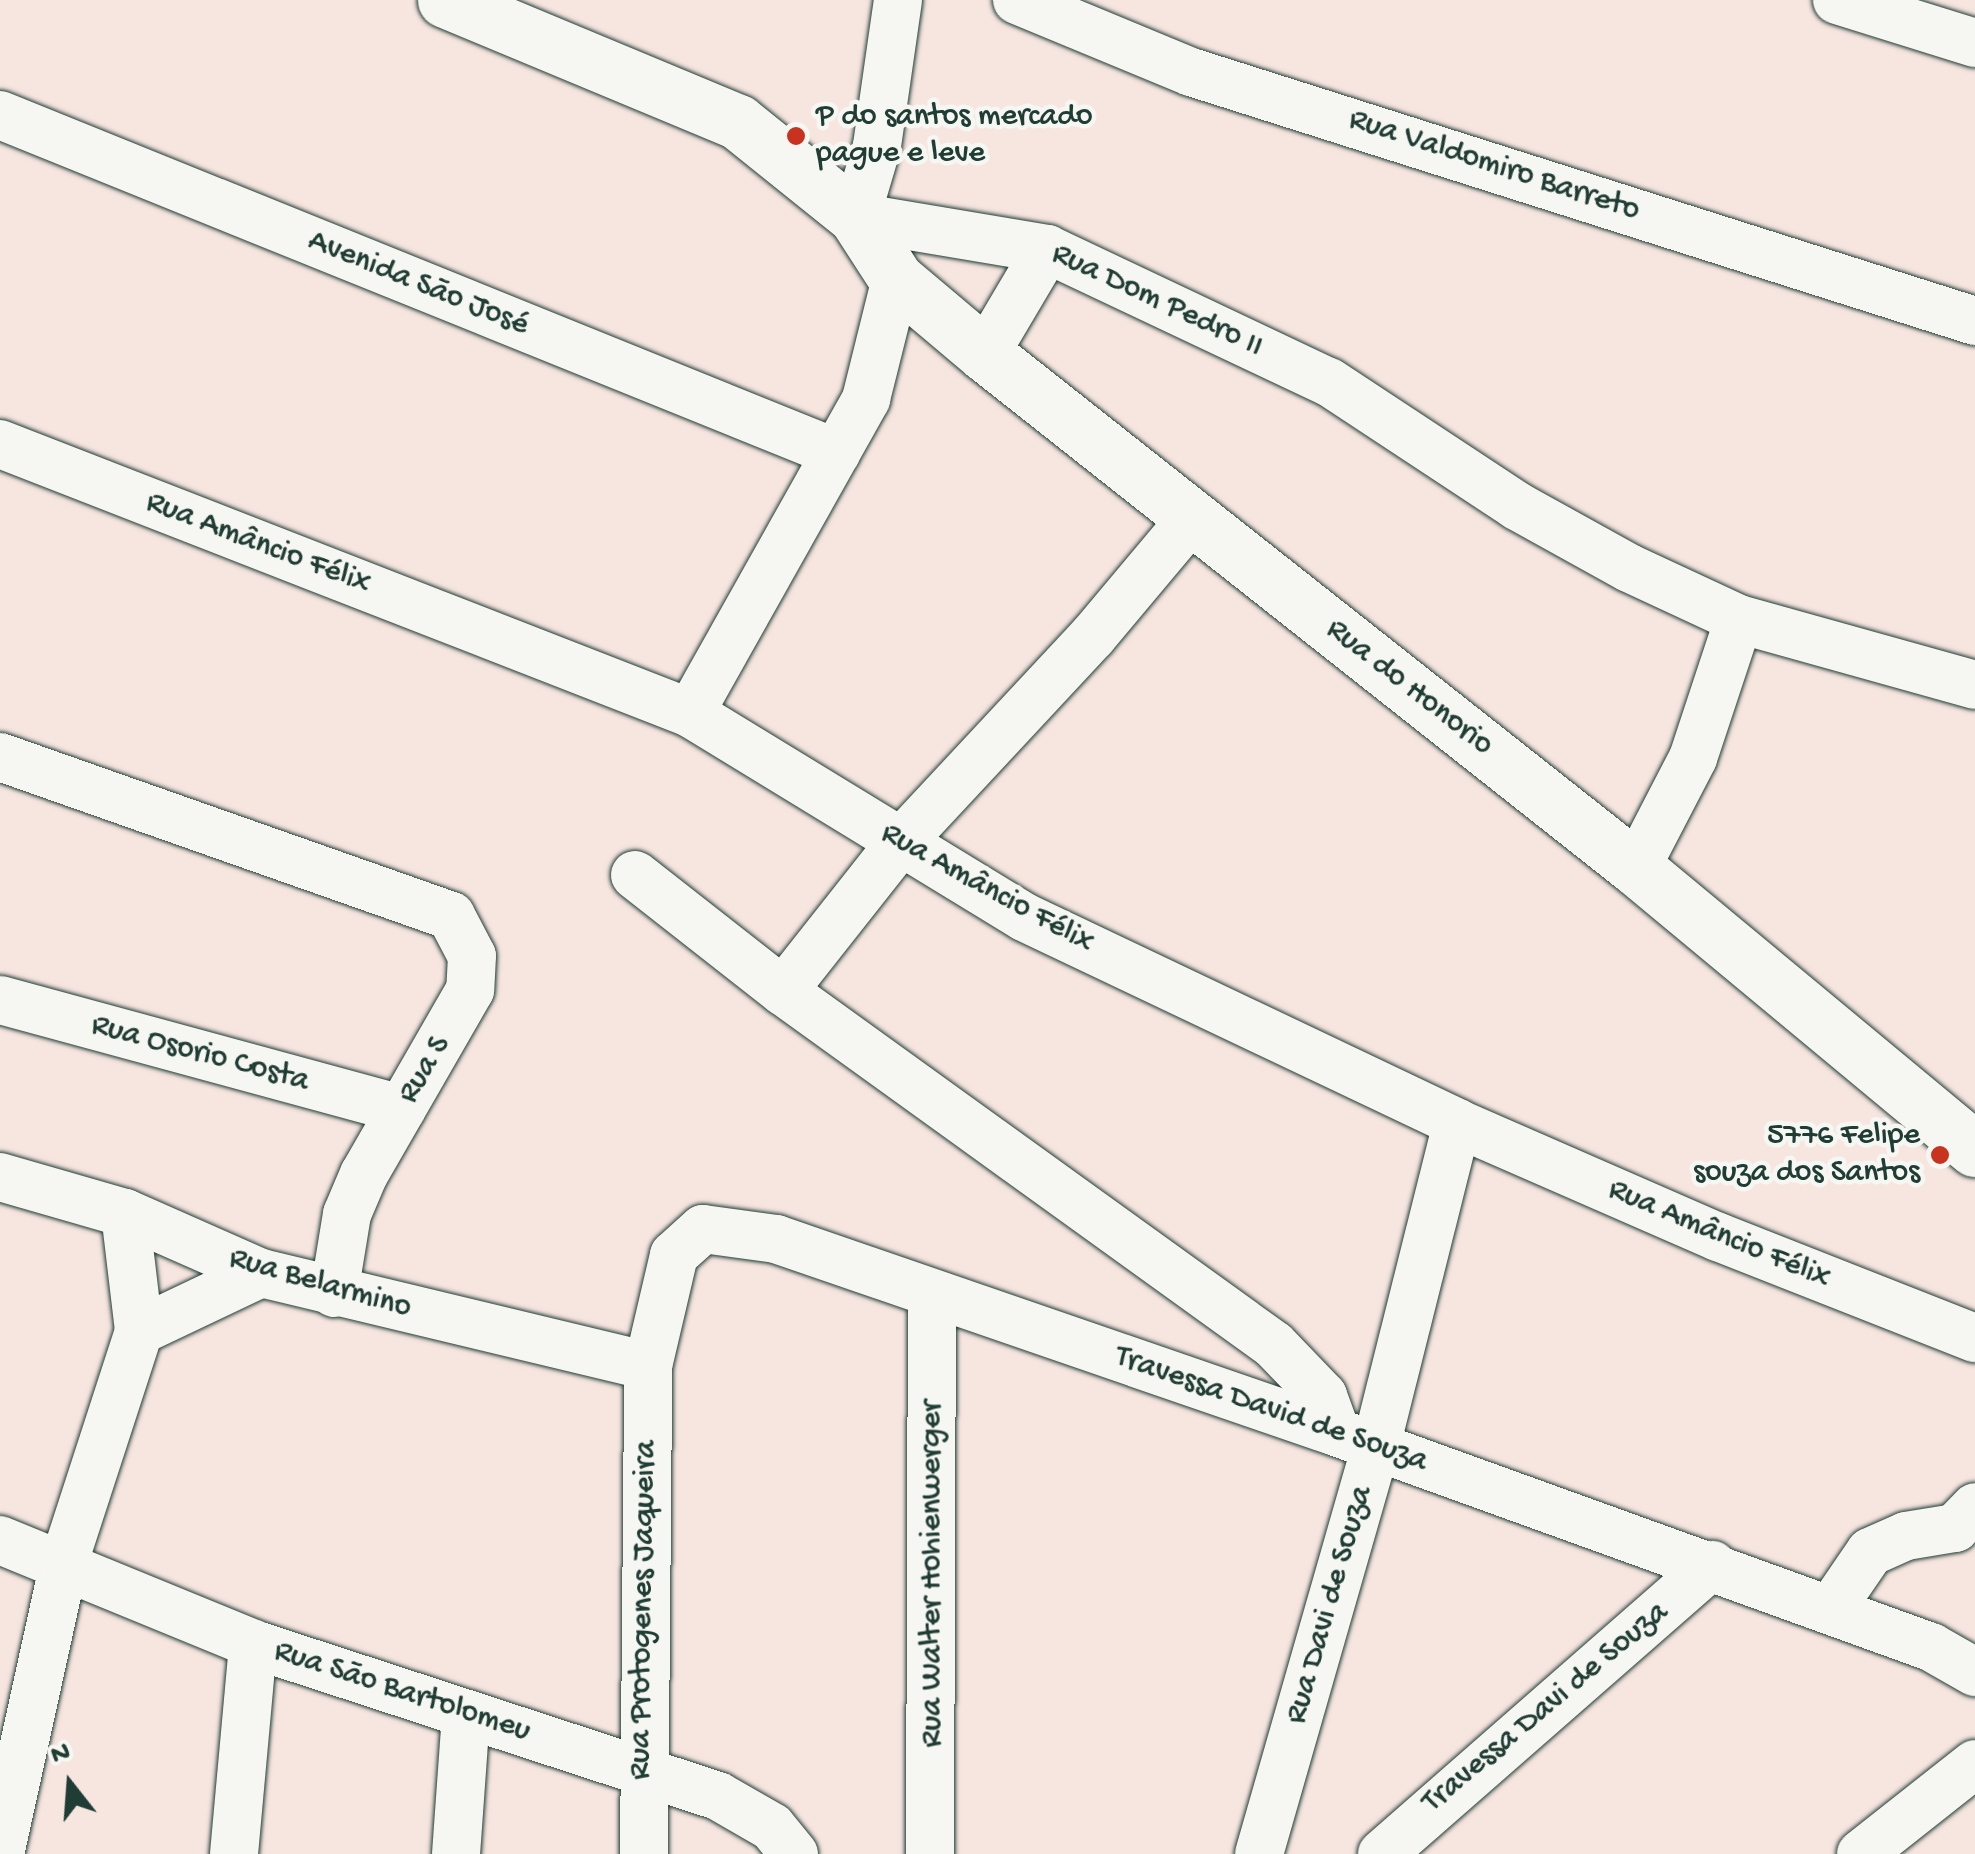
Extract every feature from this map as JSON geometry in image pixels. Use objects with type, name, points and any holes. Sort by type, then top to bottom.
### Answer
[{"type":"street","name":"Rua Dom Pedro II","points":[[444,0],[738,122],[856,216],[1047,248],[1329,382],[1517,506],[1740,619],[1975,685]]},
{"type":"street","points":[[856,216],[877,146],[898,0]]},
{"type":"street","name":"Rua Valdomiro Barreto","points":[[1016,0],[1190,72],[1975,322]]},
{"type":"street","points":[[1837,0],[1975,43]]},
{"type":"street","name":"Avenida São José","points":[[0,115],[836,453]]},
{"type":"street","name":"Rua do Honorio","points":[[856,216],[896,279],[985,354],[1636,868],[1975,1149]]},
{"type":"street","points":[[985,354],[1047,248]]},
{"type":"street","points":[[690,713],[866,399],[896,279]]},
{"type":"street","name":"Rua Amâncio Félix","points":[[0,444],[690,713],[1024,917],[1457,1123],[1718,1237],[1975,1338]]},
{"type":"street","points":[[783,991],[900,843],[1093,636],[1192,518]]},
{"type":"street","points":[[1636,868],[1693,758],[1740,619]]},
{"type":"street","name":"Rua S","points":[[0,757],[450,916],[472,956],[470,990],[400,1109],[346,1214],[334,1293]]},
{"type":"street","points":[[635,875],[783,991],[1274,1345],[1323,1396],[1356,1439]]},
{"type":"street","name":"Rua Osorio Costa","points":[[0,1000],[400,1109]]},
{"type":"street","name":"Rua Davi de Souza","points":[[1259,1854],[1356,1439],[1457,1123]]},
{"type":"street","name":"Rua Belarmino","points":[[0,1176],[125,1213],[261,1273],[648,1366]]},
{"type":"street","points":[[0,1854],[64,1562],[140,1331],[125,1213]]},
{"type":"street","name":"Travessa David de Souza","points":[[648,1366],[674,1255],[703,1228],[776,1239],[1712,1565],[1931,1647],[1975,1672]]},
{"type":"street","points":[[140,1331],[261,1273]]},
{"type":"street","name":"Rua Walter Hohienwerger","points":[[930,1854],[932,1294]]},
{"type":"street","name":"Rua Protogenes Jaqueira","points":[[644,1854],[641,1768],[648,1366]]},
{"type":"street","points":[[1832,1609],[1870,1552],[1906,1536],[1955,1528],[1975,1507]]},
{"type":"street","name":"Rua São Bartolomeu","points":[[0,1540],[64,1562],[253,1644],[641,1768],[732,1804],[772,1827],[794,1854]]},
{"type":"street","name":"Travessa Davi de Souza","points":[[1382,1854],[1712,1565]]},
{"type":"street","points":[[234,1854],[253,1644]]},
{"type":"street","points":[[456,1854],[466,1714]]},
{"type":"street","points":[[1861,1854],[1975,1764]]},
{"type":"place","name":"P do santos mercado pague e leve","points":[[796,136]]},
{"type":"place","name":"5776 Felipe souza dos Santos","points":[[1940,1155]]}]
